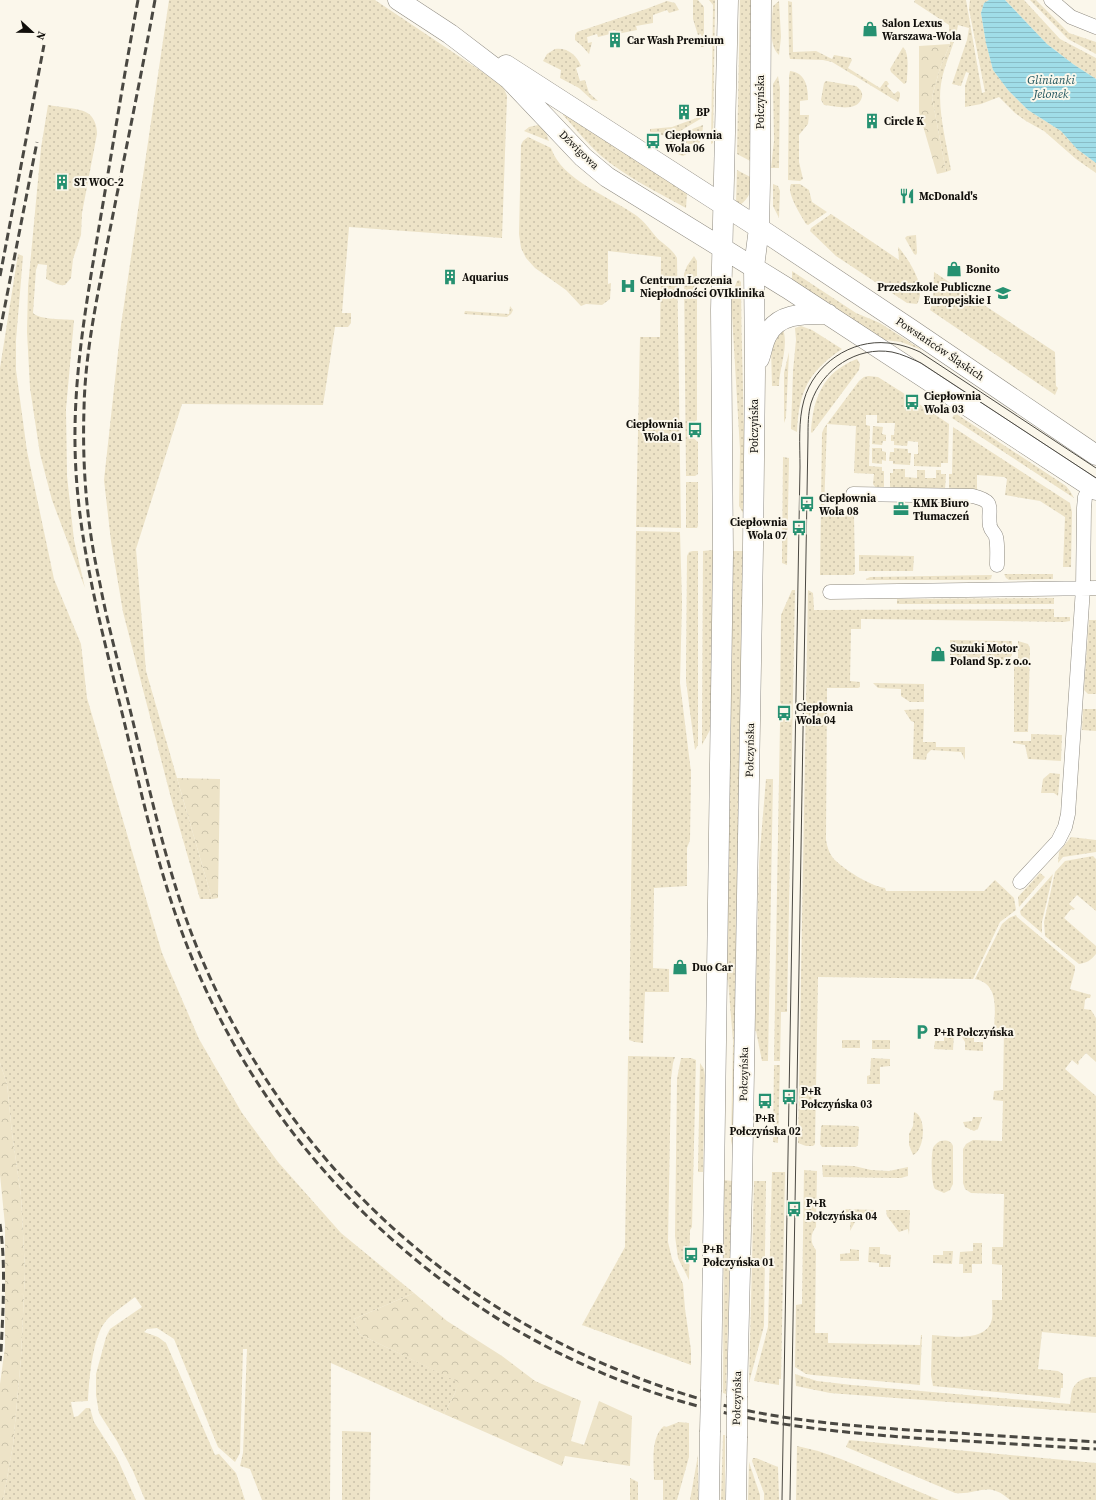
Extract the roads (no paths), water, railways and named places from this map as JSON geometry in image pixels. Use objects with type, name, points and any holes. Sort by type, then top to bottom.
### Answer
[{"type":"main road","name":"Dźwigowa","points":[[398,0],[450,34],[509,79],[583,157],[607,177],[722,247]]},
{"type":"main road","points":[[709,1500],[722,705],[721,310],[728,0]]},
{"type":"main road","name":"Połczyńska","points":[[736,1500],[754,512],[754,267],[759,228],[760,0]]},
{"type":"main road","name":"Dźwigowa","points":[[450,34],[489,54],[723,204]]},
{"type":"main road","name":"Powstańców Śląskich","points":[[723,204],[1096,455]]},
{"type":"main road","points":[[722,247],[828,314],[1093,489]]},
{"type":"main road","points":[[755,372],[766,336],[772,328],[794,315],[828,314]]},
{"type":"main road","points":[[722,511],[729,517],[743,522],[749,520],[754,512]]},
{"type":"street","points":[[1051,0],[1071,17],[1096,27]]},
{"type":"street","points":[[1020,882],[1058,841],[1065,827],[1068,814],[1090,588],[1084,508],[1085,497],[1093,489]]},
{"type":"street","points":[[853,494],[973,496],[984,499],[990,506],[991,530],[996,536],[997,565]]},
{"type":"street","points":[[830,592],[1090,588]]},
{"type":"water","name":"Glinianki Jelonek","points":[[989,0],[1005,0],[1047,44],[1096,79],[1096,163],[1077,149],[1061,131],[1028,110],[1008,90],[993,70],[986,43],[981,13],[984,3]]},
{"type":"tram line","points":[[782,1500],[800,433],[804,400],[816,375],[836,356],[861,345],[874,343],[900,345],[920,352],[1096,468]]},
{"type":"tram line","points":[[790,1500],[808,428],[811,403],[823,380],[842,362],[866,353],[879,351],[896,353],[921,363],[1096,478]]},
{"type":"railway","points":[[138,0],[82,335],[75,417],[76,479],[80,515],[85,549],[99,618],[144,805],[167,888],[186,943],[220,1019],[263,1091],[313,1157],[370,1218],[432,1273],[501,1321],[574,1361],[652,1392],[687,1403],[721,1412],[789,1425],[929,1439],[1096,1449]]},
{"type":"railway","points":[[155,0],[107,245],[89,347],[85,388],[84,431],[86,497],[95,563],[108,620],[154,809],[177,892],[196,945],[234,1026],[281,1102],[336,1170],[397,1232],[465,1286],[540,1332],[619,1370],[704,1400],[729,1407],[780,1417],[883,1428],[1096,1442]]},
{"type":"railway","points":[[0,276],[44,45]]},
{"type":"railway","points":[[0,331],[37,142]]},
{"type":"railway","points":[[0,1224],[4,1288],[0,1361]]},
{"type":"place","name":"Salon Lexus Warszawa-Wola","points":[[870,29]]},
{"type":"place","name":"Car Wash Premium","points":[[615,40]]},
{"type":"place","name":"BP","points":[[684,112]]},
{"type":"place","name":"Circle K","points":[[872,121]]},
{"type":"place","name":"Ciepłownia Wola 06","points":[[653,141]]},
{"type":"place","name":"ST WOC-2","points":[[62,182]]},
{"type":"place","name":"McDonald's","points":[[907,196]]},
{"type":"place","name":"Bonito","points":[[954,269]]},
{"type":"place","name":"Aquarius","points":[[450,277]]},
{"type":"place","name":"Centrum Leczenia Niepłodności OVIklinika","points":[[628,286]]},
{"type":"place","name":"Przedszkole Publiczne Europejskie I","points":[[1003,293]]},
{"type":"place","name":"Ciepłownia Wola 03","points":[[912,402]]},
{"type":"place","name":"Ciepłownia Wola 01","points":[[695,430]]},
{"type":"place","name":"Ciepłownia Wola 08","points":[[807,504]]},
{"type":"place","name":"KMK Biuro Tłumaczeń","points":[[901,509]]},
{"type":"place","name":"Ciepłownia Wola 07","points":[[799,528]]},
{"type":"place","name":"Suzuki Motor Poland Sp. z o.o.","points":[[938,654]]},
{"type":"place","name":"Ciepłownia Wola 04","points":[[784,713]]},
{"type":"place","name":"Duo Car","points":[[680,967]]},
{"type":"place","name":"P+R Połczyńska","points":[[922,1032]]},
{"type":"place","name":"P+R Połczyńska 03","points":[[789,1097]]},
{"type":"place","name":"P+R Połczyńska 02","points":[[765,1101]]},
{"type":"place","name":"P+R Połczyńska 04","points":[[794,1209]]},
{"type":"place","name":"P+R Połczyńska 01","points":[[691,1255]]}]
